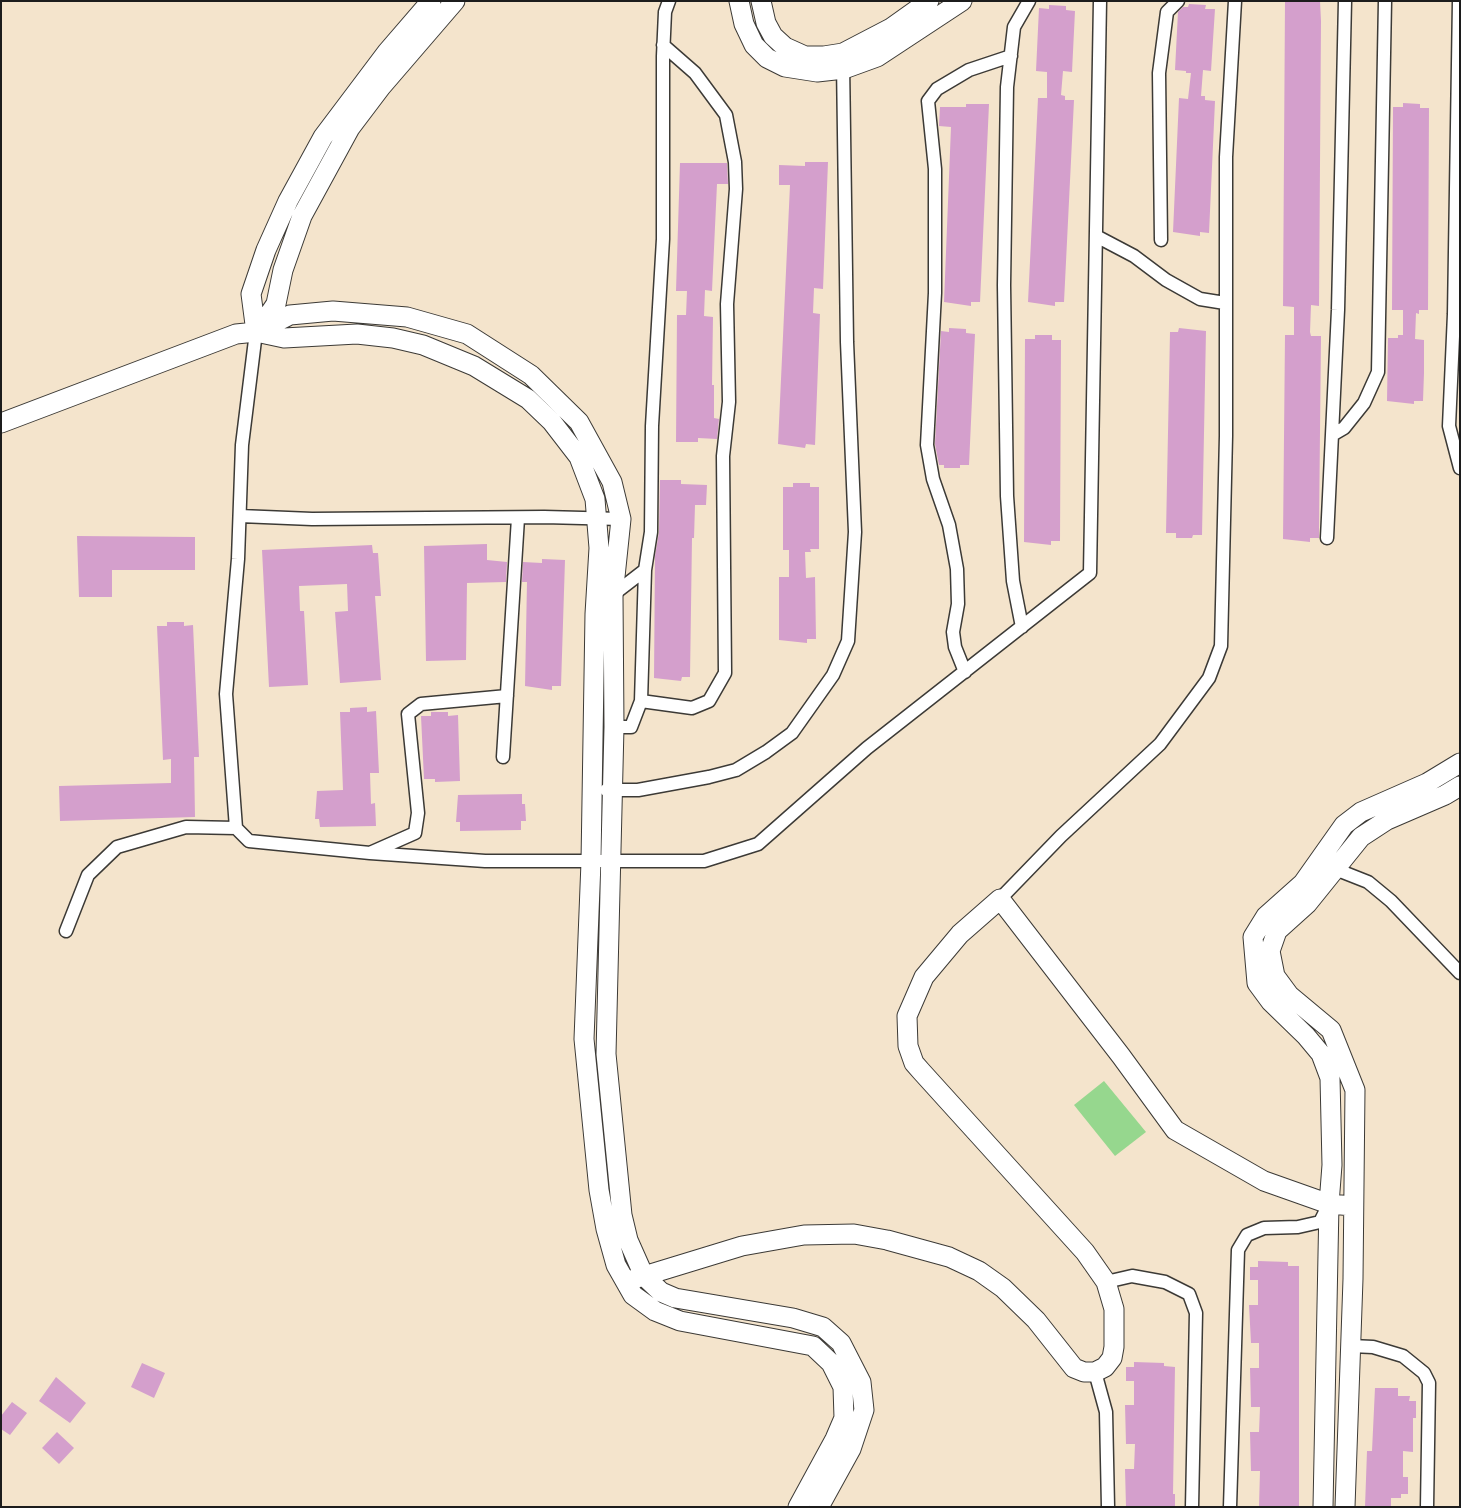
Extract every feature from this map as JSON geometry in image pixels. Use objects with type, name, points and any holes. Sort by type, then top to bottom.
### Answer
[{"type":"street","points":[[431,1],[387,52],[322,137],[288,201],[266,250],[251,294],[256,332],[242,445],[238,558],[226,694],[236,828],[249,841],[370,853],[485,861],[600,862],[704,861],[758,844],[867,748],[1090,573],[1100,1]]},
{"type":"street","points":[[256,332],[276,304],[283,270],[302,216],[350,128],[381,87],[455,1]]},
{"type":"street","points":[[614,727],[631,727],[641,701],[645,570],[651,532],[652,426],[663,239],[663,45],[665,12],[669,1]]},
{"type":"street","points":[[739,1],[744,24],[754,45],[768,58],[785,67],[802,70],[843,61],[877,57],[962,1]]},
{"type":"street","points":[[761,1],[766,23],[773,36],[785,47],[806,56],[843,61],[929,1]]},
{"type":"street","points":[[1022,627],[1012,571],[1007,496],[1005,411],[1007,96],[1014,27],[1029,1]]},
{"type":"street","points":[[1161,240],[1159,73],[1167,12],[1178,1]]},
{"type":"street","points":[[625,1281],[742,1246],[804,1235],[854,1234],[887,1240],[949,1257],[979,1271],[1003,1288],[1030,1314],[1074,1368],[1084,1372],[1095,1372],[1105,1367],[1112,1358],[1114,1347],[1114,1309],[1106,1282],[1085,1252],[921,1071],[911,1055],[907,1039],[907,1016],[924,978],[960,934],[1000,900],[1061,836],[1160,744],[1208,678],[1221,646],[1226,436],[1226,157],[1236,1]]},
{"type":"street","points":[[1327,538],[1338,310],[1345,1]]},
{"type":"street","points":[[1332,435],[1344,428],[1364,403],[1378,372],[1385,1]]},
{"type":"street","points":[[1459,1],[1454,314],[1449,426],[1460,468]]},
{"type":"street","points":[[641,701],[692,708],[709,701],[725,673],[723,456],[729,402],[727,304],[736,189],[735,162],[726,115],[695,73],[663,45]]},
{"type":"street","points":[[964,672],[955,647],[953,632],[958,604],[957,570],[949,525],[933,479],[927,445],[935,293],[935,169],[928,102],[937,89],[969,70],[1011,56]]},
{"type":"street","points":[[592,790],[638,790],[736,770],[766,752],[792,733],[833,675],[848,641],[855,532],[847,342],[843,61]]},
{"type":"street","points":[[1096,236],[1134,256],[1166,280],[1200,299],[1225,304]]},
{"type":"street","points":[[256,332],[290,315],[333,311],[407,318],[467,334],[531,375],[579,422],[612,482],[621,519],[613,596],[614,727],[612,790],[600,862],[584,1039],[599,1190],[616,1265],[633,1295],[655,1311],[680,1321],[813,1346],[831,1364],[843,1387],[844,1418],[836,1439],[798,1507]]},
{"type":"street","points":[[1,423],[236,334],[256,332],[284,338],[357,334],[393,338],[424,345],[474,366],[528,399],[552,422],[579,457],[595,499],[599,548],[592,790],[600,862],[606,1054],[622,1215],[628,1240],[644,1276],[656,1289],[675,1298],[793,1318],[823,1328],[841,1343],[861,1382],[864,1410],[851,1450],[819,1507]]},
{"type":"street","points":[[240,516],[312,519],[621,519]]},
{"type":"street","points":[[503,757],[518,518]]},
{"type":"street","points":[[596,604],[613,596],[645,570]]},
{"type":"street","points":[[370,853],[415,833],[418,813],[408,714],[421,704],[507,696]]},
{"type":"street","points":[[1320,1503],[1329,1204],[1332,1165],[1330,1078],[1321,1054],[1306,1036],[1271,1002],[1257,983],[1253,957],[1253,937],[1266,916],[1303,883],[1315,863],[1344,825],[1361,812],[1427,783],[1460,763]]},
{"type":"street","points":[[1345,1507],[1351,1346],[1355,1090],[1331,1030],[1289,995],[1275,976],[1270,951],[1277,931],[1307,904],[1361,837],[1387,820],[1445,796],[1460,786]]},
{"type":"street","points":[[66,931],[88,875],[117,848],[186,827],[236,828]]},
{"type":"street","points":[[1315,863],[1368,882],[1460,973]]},
{"type":"street","points":[[1000,900],[1122,1056],[1175,1130],[1264,1181],[1329,1204],[1353,1206]]},
{"type":"street","points":[[1230,1507],[1238,1250],[1247,1234],[1264,1228],[1298,1227],[1320,1222],[1329,1204]]},
{"type":"street","points":[[1106,1282],[1132,1276],[1165,1282],[1189,1294],[1196,1313],[1192,1507]]},
{"type":"street","points":[[1351,1346],[1373,1347],[1403,1356],[1424,1373],[1430,1384],[1427,1507]]},
{"type":"street","points":[[1095,1372],[1106,1412],[1108,1507]]},
{"type":"green space","points":[[1104,1081],[1146,1132],[1115,1156],[1074,1105]]},
{"type":"building","points":[[1285,1],[1320,1],[1321,21],[1319,306],[1311,305],[1310,332],[1311,336],[1321,336],[1319,538],[1310,538],[1310,542],[1283,539],[1285,335],[1294,335],[1294,307],[1283,306]]},
{"type":"building","points":[[1189,4],[1206,5],[1205,9],[1215,9],[1211,71],[1203,70],[1201,96],[1205,96],[1205,100],[1215,101],[1209,233],[1200,232],[1200,236],[1173,232],[1179,98],[1188,99],[1191,73],[1175,70],[1178,12],[1183,7],[1188,7]]},
{"type":"building","points":[[1049,5],[1066,6],[1066,10],[1075,11],[1072,72],[1063,71],[1061,95],[1065,96],[1065,100],[1074,100],[1064,302],[1055,302],[1055,306],[1028,302],[1038,98],[1047,98],[1047,72],[1036,71],[1039,8],[1049,9]]},
{"type":"building","points":[[1403,103],[1420,104],[1420,108],[1429,108],[1428,310],[1419,310],[1419,314],[1416,313],[1415,339],[1424,340],[1424,373],[1423,401],[1414,401],[1414,404],[1387,401],[1388,338],[1398,338],[1398,335],[1403,335],[1403,310],[1392,310],[1393,107],[1403,107]]},
{"type":"building","points":[[966,104],[989,104],[980,302],[971,302],[971,306],[944,302],[951,127],[939,126],[940,107],[966,107]]},
{"type":"building","points":[[805,162],[828,162],[823,289],[814,288],[813,313],[820,314],[815,445],[806,444],[805,448],[778,444],[790,185],[779,185],[779,165],[805,166]]},
{"type":"building","points":[[680,163],[727,163],[728,184],[717,184],[712,291],[705,290],[704,316],[713,317],[712,385],[714,385],[714,418],[719,419],[717,439],[698,438],[698,442],[676,442],[677,315],[686,315],[687,291],[676,291]]},
{"type":"building","points":[[949,328],[966,329],[966,333],[975,334],[969,465],[960,465],[960,468],[944,468],[944,465],[939,465],[935,444],[941,331],[949,332]]},
{"type":"building","points":[[1179,328],[1206,331],[1202,535],[1193,535],[1192,538],[1176,538],[1176,533],[1166,533],[1170,332],[1178,332]]},
{"type":"building","points":[[1035,335],[1052,335],[1052,340],[1061,340],[1060,541],[1051,541],[1051,545],[1024,542],[1025,339],[1035,339]]},
{"type":"building","points":[[660,480],[681,480],[681,484],[707,485],[706,505],[695,505],[694,538],[692,538],[690,677],[682,677],[681,681],[654,678],[655,556],[659,532]]},
{"type":"building","points":[[793,483],[810,483],[810,487],[819,487],[819,549],[810,549],[811,552],[805,552],[806,578],[815,577],[816,639],[807,639],[807,643],[779,640],[779,577],[789,577],[789,550],[783,550],[783,487],[793,487]]},
{"type":"building","points":[[77,536],[195,537],[195,570],[112,570],[112,597],[79,597]]},
{"type":"building","points":[[487,544],[487,560],[507,562],[506,582],[467,583],[466,660],[426,661],[424,546]]},
{"type":"building","points":[[372,545],[373,553],[378,553],[381,596],[375,596],[381,680],[340,683],[335,612],[348,611],[347,584],[299,586],[300,611],[304,611],[308,685],[269,687],[262,550]]},
{"type":"building","points":[[542,559],[565,560],[561,686],[552,686],[552,690],[525,686],[527,582],[522,582],[523,562],[542,563]]},
{"type":"building","points":[[167,622],[184,622],[184,626],[193,625],[199,757],[194,757],[195,817],[60,821],[59,786],[171,783],[171,759],[163,760],[157,626],[167,626]]},
{"type":"building","points":[[367,707],[367,712],[376,711],[379,773],[370,773],[371,804],[375,803],[376,826],[320,827],[319,819],[315,819],[317,791],[343,790],[340,712],[350,712],[350,708]]},
{"type":"building","points":[[431,712],[448,712],[448,716],[458,715],[460,781],[435,782],[435,779],[424,779],[421,716],[431,716]]},
{"type":"building","points":[[522,794],[522,804],[525,804],[526,821],[521,821],[521,830],[460,831],[460,822],[456,822],[458,795]]},
{"type":"building","points":[[1258,1261],[1288,1262],[1288,1266],[1299,1266],[1299,1507],[1259,1507],[1260,1471],[1251,1471],[1250,1432],[1259,1432],[1260,1407],[1251,1407],[1250,1368],[1259,1368],[1259,1343],[1251,1343],[1249,1305],[1258,1305],[1258,1280],[1250,1280],[1250,1267],[1258,1267]]},
{"type":"building","points":[[1134,1362],[1164,1363],[1164,1366],[1175,1367],[1173,1494],[1175,1494],[1175,1507],[1126,1507],[1125,1469],[1134,1469],[1135,1444],[1126,1444],[1125,1405],[1134,1405],[1134,1381],[1126,1381],[1126,1367],[1134,1367]]},
{"type":"building","points":[[142,1363],[165,1373],[154,1398],[131,1387]]},
{"type":"building","points":[[56,1377],[86,1403],[70,1423],[39,1401]]},
{"type":"building","points":[[1375,1388],[1398,1388],[1398,1396],[1410,1396],[1409,1401],[1416,1401],[1416,1418],[1413,1418],[1413,1452],[1403,1451],[1403,1477],[1408,1477],[1408,1494],[1401,1494],[1401,1498],[1391,1498],[1391,1507],[1365,1507],[1367,1451],[1372,1451]]},
{"type":"building","points":[[12,1402],[27,1413],[10,1435],[1,1429],[1,1416]]},
{"type":"building","points":[[57,1432],[74,1448],[59,1464],[42,1448]]}]
